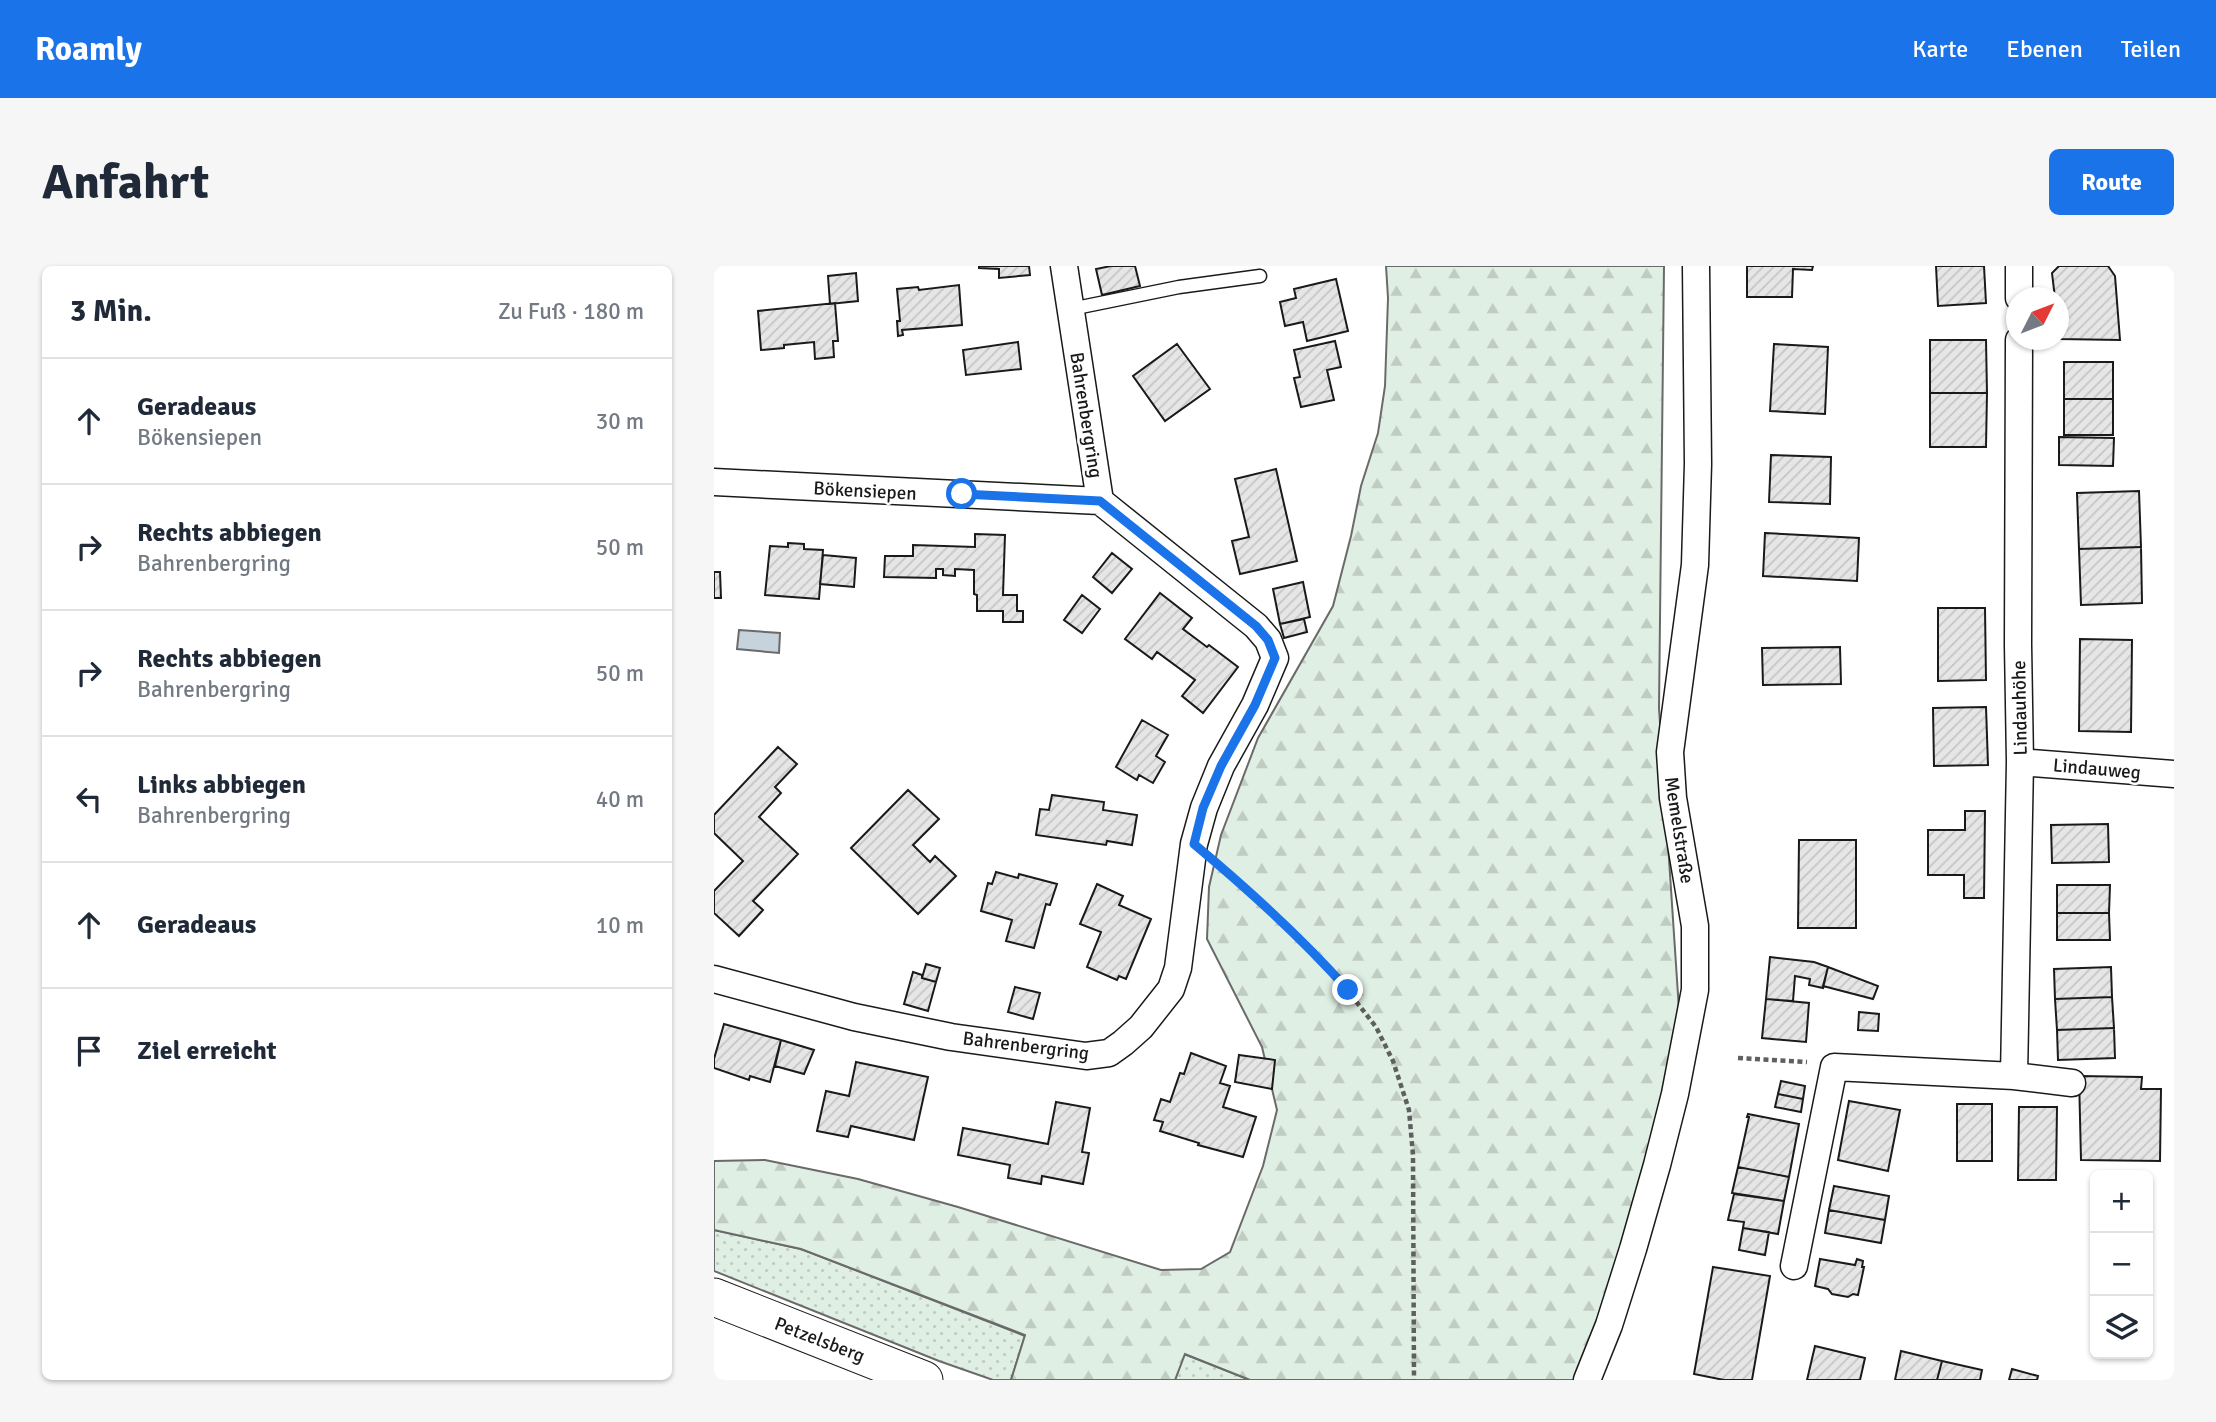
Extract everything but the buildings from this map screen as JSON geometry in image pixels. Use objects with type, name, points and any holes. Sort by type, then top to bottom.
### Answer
[{"type":"main road","name":"Petzelsberg","points":[[715,1298],[924,1380]]},
{"type":"street","name":"Bahrenbergring","points":[[714,979],[854,1017],[951,1037],[1086,1056],[1109,1053],[1123,1044],[1142,1027],[1171,989],[1178,968],[1194,844],[1203,808],[1221,766],[1255,705],[1275,658],[1274,650],[1256,626],[1100,501],[1064,266]]},
{"type":"street","name":"Memelstraße","points":[[1587,1380],[1609,1325],[1650,1189],[1675,1094],[1695,990],[1695,926],[1674,798],[1670,752],[1695,565],[1698,464],[1696,266]]},
{"type":"street","points":[[2019,287],[2020,266]]},
{"type":"street","name":"Lindauhöhe","points":[[2014,1076],[2020,762],[2019,350]]},
{"type":"street","name":"Bökensiepen","points":[[714,482],[1100,501]]},
{"type":"street","name":"Lindauweg","points":[[2020,762],[2174,774]]},
{"type":"street","points":[[1794,1266],[1834,1066],[2014,1076],[2072,1083]]},
{"type":"lane","points":[[1071,309],[1179,287],[1260,276]]},
{"type":"path","points":[[1194,844],[1254,894],[1312,950],[1348,990],[1376,1027],[1393,1061],[1409,1110],[1413,1154],[1414,1380]]},
{"type":"path","points":[[1738,1058],[1822,1062],[1834,1066]]},
{"type":"green space","points":[[1386,266],[1664,266],[1659,708],[1680,1025],[1646,1170],[1579,1380],[1250,1380],[1185,1354],[1175,1380],[1011,1380],[1025,1335],[801,1249],[714,1230],[714,1161],[765,1160],[858,1179],[1161,1270],[1201,1269],[1230,1252],[1263,1166],[1277,1110],[1262,1047],[1207,939],[1209,887],[1221,835],[1258,738],[1333,606],[1361,486],[1378,433],[1385,386],[1388,298]]},
{"type":"green space","points":[[714,1230],[801,1249],[1025,1336],[1011,1380],[993,1380],[939,1361],[714,1271]]},
{"type":"green space","points":[[1184,1354],[1250,1380],[1175,1380]]},
{"type":"shaded area","points":[[739,630],[780,633],[779,653],[737,649]]},
{"type":"route","points":[[962,494],[1100,501],[1256,626],[1268,640],[1275,658],[1255,705],[1221,766],[1203,808],[1194,844],[1254,894],[1312,950],[1348,990]]}]
